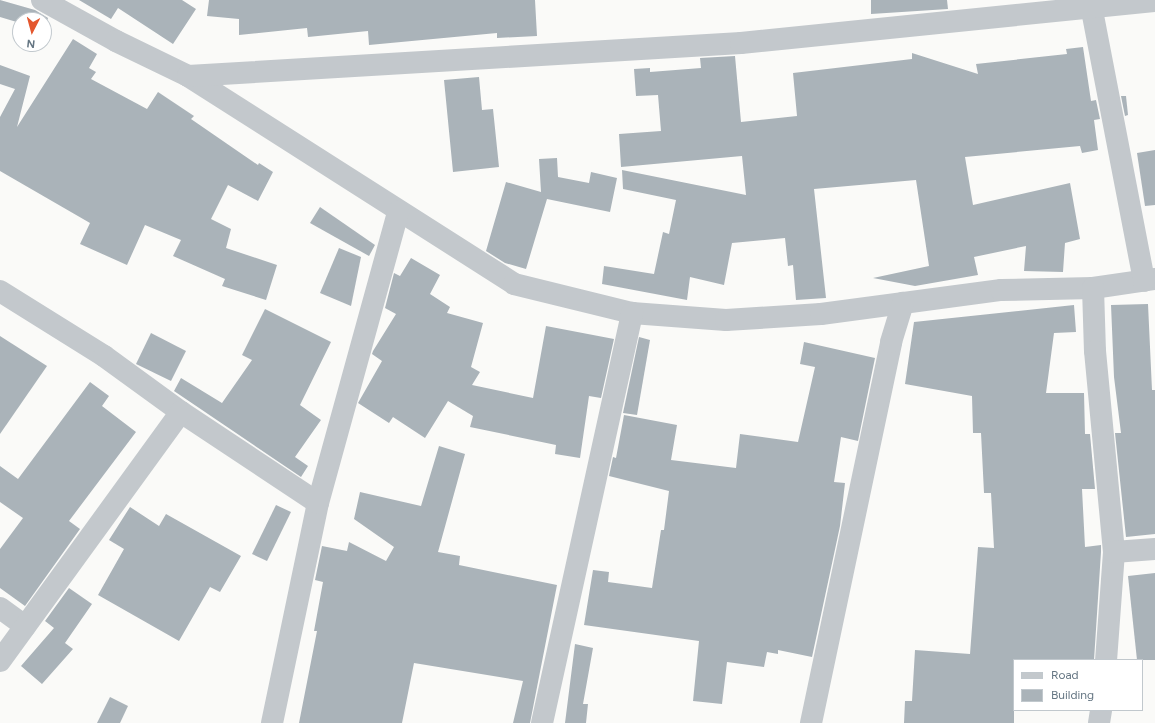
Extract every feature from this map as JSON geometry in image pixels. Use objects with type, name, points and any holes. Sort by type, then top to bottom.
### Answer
[{"type":"street","points":[[42,0],[116,41],[188,76],[398,212],[514,284],[632,313],[726,320],[821,314],[1002,290],[1093,288],[1149,280],[1090,3]]},
{"type":"street","points":[[188,76],[741,43],[1090,3],[1155,1]]},
{"type":"street","points":[[272,723],[318,503],[398,212]]},
{"type":"street","points":[[1093,288],[1095,351],[1114,552],[1106,659]]},
{"type":"street","points":[[0,291],[104,356],[181,412],[318,503]]},
{"type":"street","points":[[811,723],[891,342],[903,303]]},
{"type":"street","points":[[542,723],[632,313]]},
{"type":"street","points":[[0,661],[181,412]]},
{"type":"street","points":[[1114,552],[1155,549]]},
{"type":"street","points":[[0,608],[25,626]]},
{"type":"street","points":[[1099,723],[1100,711]]},
{"type":"building","points":[[0,0],[38,12],[12,12],[12,21],[0,17]]},
{"type":"building","points":[[79,0],[182,0],[196,9],[173,44],[118,8],[111,19]]},
{"type":"building","points":[[209,0],[535,0],[537,36],[497,38],[497,33],[369,45],[368,31],[308,37],[307,28],[239,35],[239,19],[207,16]]},
{"type":"building","points":[[871,0],[947,0],[948,9],[871,14]]},
{"type":"building","points":[[73,39],[97,54],[89,68],[96,72],[91,79],[147,109],[158,92],[194,116],[191,119],[258,165],[259,163],[273,172],[258,201],[228,185],[211,219],[231,229],[226,248],[277,265],[266,300],[222,286],[225,279],[173,256],[181,240],[145,225],[127,265],[80,244],[90,223],[0,171],[0,117],[15,89],[0,84],[0,65],[30,76],[17,127]]},
{"type":"building","points":[[1083,47],[1091,101],[1096,100],[1100,119],[1094,120],[1098,150],[1082,153],[1080,146],[965,157],[973,205],[1070,183],[1080,239],[1065,243],[1063,272],[1024,271],[1026,246],[974,257],[978,275],[915,286],[873,278],[929,266],[916,180],[814,189],[826,298],[796,300],[793,265],[788,266],[785,238],[732,243],[724,285],[690,277],[687,300],[602,284],[604,266],[654,274],[663,232],[669,234],[676,200],[623,189],[622,170],[746,195],[742,156],[621,167],[619,134],[661,131],[658,95],[636,96],[634,69],[650,68],[650,72],[701,68],[700,58],[735,56],[741,122],[797,116],[793,73],[912,59],[912,53],[978,74],[976,64],[1067,54],[1066,49]]},
{"type":"building","points":[[479,77],[482,110],[493,109],[499,167],[453,172],[444,80]]},
{"type":"building","points":[[1121,96],[1126,96],[1128,115],[1125,116]]},
{"type":"building","points":[[1155,150],[1155,205],[1145,206],[1137,153]]},
{"type":"building","points":[[557,158],[558,177],[589,183],[591,172],[617,178],[610,212],[547,199],[526,269],[505,263],[486,251],[506,182],[541,192],[539,159]]},
{"type":"building","points":[[320,207],[375,245],[369,256],[310,223]]},
{"type":"building","points":[[339,248],[361,257],[351,306],[320,293]]},
{"type":"building","points":[[411,258],[440,275],[430,294],[450,307],[447,313],[483,323],[471,367],[480,372],[472,385],[533,398],[546,326],[614,339],[601,398],[589,396],[580,458],[555,454],[556,445],[470,427],[473,416],[448,401],[425,438],[393,417],[389,423],[358,403],[382,361],[372,354],[373,351],[396,314],[385,308],[394,273],[400,276]]},
{"type":"building","points":[[1148,304],[1152,390],[1155,390],[1155,534],[1126,537],[1115,433],[1121,433],[1114,377],[1111,305]]},
{"type":"building","points":[[1074,305],[1076,332],[1054,333],[1046,393],[1084,393],[1085,434],[1090,434],[1095,489],[1082,489],[1085,547],[1101,545],[1094,659],[1013,659],[1014,723],[904,723],[905,701],[912,701],[915,650],[970,654],[978,547],[994,548],[991,493],[984,493],[981,433],[973,433],[972,396],[905,384],[914,322]]},
{"type":"building","points":[[265,309],[331,342],[300,405],[321,420],[295,457],[308,466],[301,477],[174,391],[181,378],[222,403],[252,360],[242,355]]},
{"type":"building","points":[[151,333],[186,351],[171,381],[136,364]]},
{"type":"building","points":[[0,336],[47,366],[0,434]]},
{"type":"building","points":[[639,337],[650,340],[637,415],[623,413]]},
{"type":"building","points":[[804,342],[875,358],[858,441],[841,437],[834,482],[845,483],[840,526],[812,657],[778,650],[778,654],[767,652],[764,667],[727,662],[722,704],[693,701],[699,641],[584,625],[593,570],[609,572],[608,582],[652,588],[661,530],[664,530],[669,491],[609,476],[613,457],[616,458],[624,415],[677,425],[671,460],[736,468],[740,434],[798,442],[815,367],[800,364]]},
{"type":"building","points":[[90,382],[109,396],[102,406],[136,432],[69,521],[80,529],[25,606],[0,588],[0,549],[23,518],[0,502],[0,466],[18,479]]},
{"type":"building","points":[[439,446],[465,454],[438,552],[460,556],[459,565],[557,585],[530,723],[513,723],[523,681],[414,663],[402,723],[299,723],[317,631],[314,631],[323,582],[315,580],[322,546],[347,551],[349,542],[386,561],[394,547],[354,519],[360,492],[421,506]]},
{"type":"building","points":[[276,505],[291,512],[267,561],[252,554]]},
{"type":"building","points":[[130,507],[159,526],[166,514],[241,556],[220,592],[210,587],[179,641],[98,595],[124,549],[109,540]]},
{"type":"building","points":[[1155,573],[1155,660],[1137,659],[1128,576]]},
{"type":"building","points":[[69,588],[92,604],[65,643],[73,649],[42,684],[21,666],[54,628],[45,621]]},
{"type":"building","points":[[575,644],[593,648],[583,704],[588,704],[586,723],[565,723]]},
{"type":"building","points":[[110,697],[128,706],[120,723],[97,723]]}]
